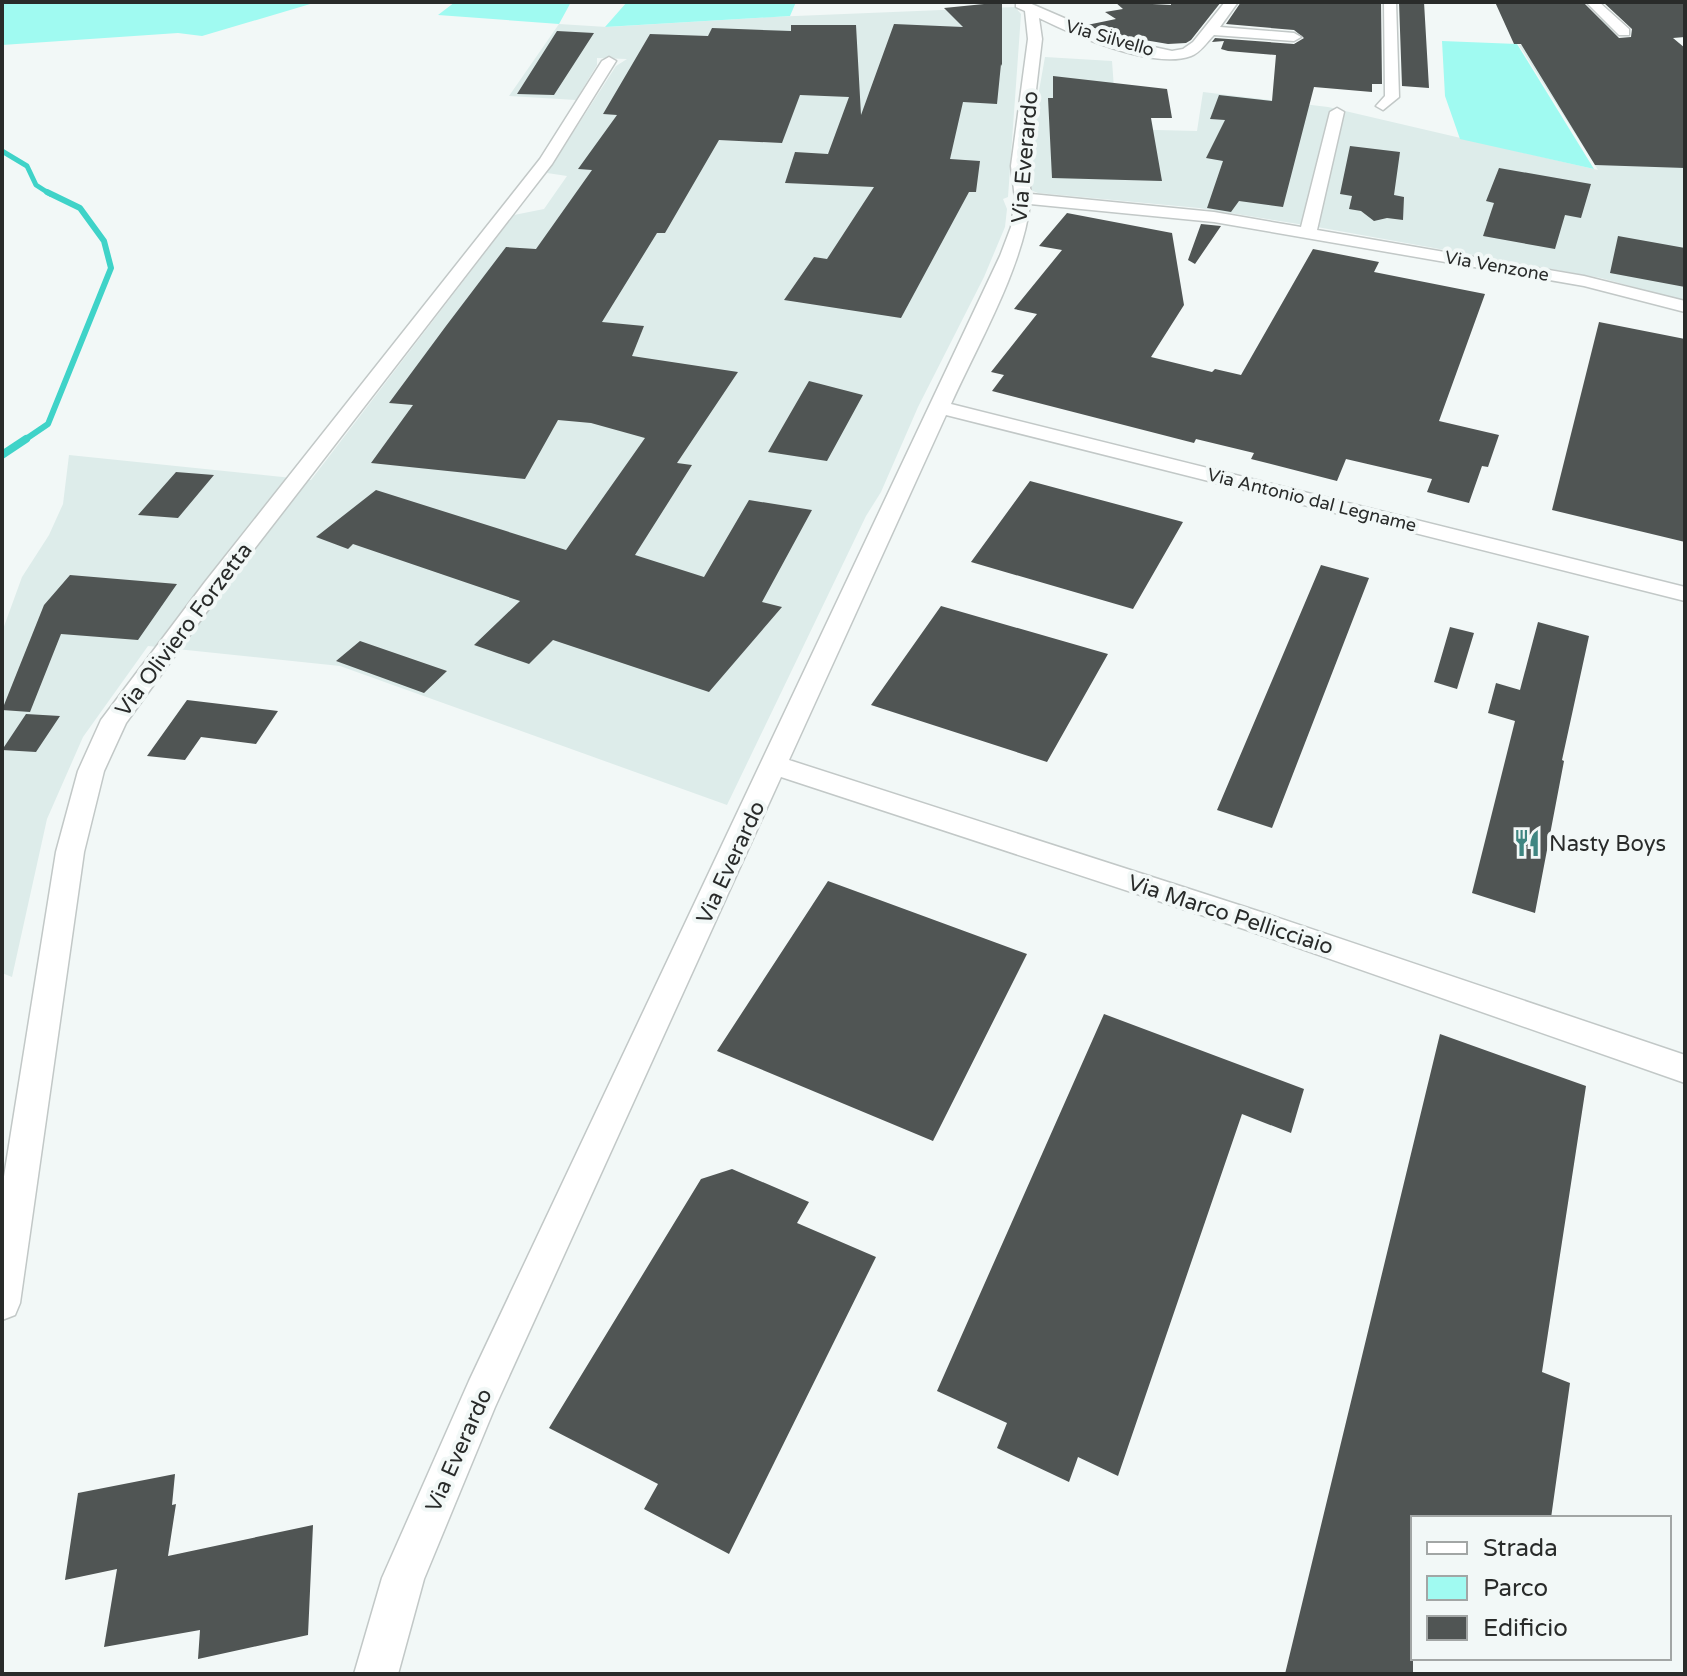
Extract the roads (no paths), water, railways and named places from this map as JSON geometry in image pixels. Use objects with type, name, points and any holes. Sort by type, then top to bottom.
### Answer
[{"type":"street","name":"Via Silvello","points":[[1017,2],[1033,25],[1071,28],[1128,46],[1174,54],[1192,50],[1232,2]]},
{"type":"street","points":[[1383,106],[1392,97],[1390,2]]},
{"type":"street","points":[[1592,2],[1624,32]]},
{"type":"street","points":[[1033,25],[1048,29],[1071,28]]},
{"type":"street","name":"Via Everardo","points":[[376,1674],[403,1578],[482,1394],[1009,256],[1019,227],[1023,198],[1019,166],[1033,25]]},
{"type":"street","points":[[1207,30],[1294,37]]},
{"type":"street","name":"Via Oliviero Forzetta","points":[[2,1303],[70,852],[91,771],[114,720],[213,587],[546,161],[609,61]]},
{"type":"street","points":[[1308,232],[1337,112]]},
{"type":"street","name":"Via Venzone","points":[[1023,198],[1214,217],[1308,232],[1584,281],[1685,307]]},
{"type":"street","name":"Via Antonio dal Legname","points":[[938,407],[1685,594]]},
{"type":"street","name":"Via Marco Pellicciaio","points":[[774,765],[1257,922],[1685,1069]]},
{"type":"waterway","points":[[2,151],[27,166],[36,185],[50,194]]},
{"type":"waterway","points":[[23,441],[48,424],[111,268],[104,241],[80,208],[47,192]]},
{"type":"waterway","points":[[2,455],[23,441]]},
{"type":"place","name":"Nasty Boys","points":[[1527,843]]}]
